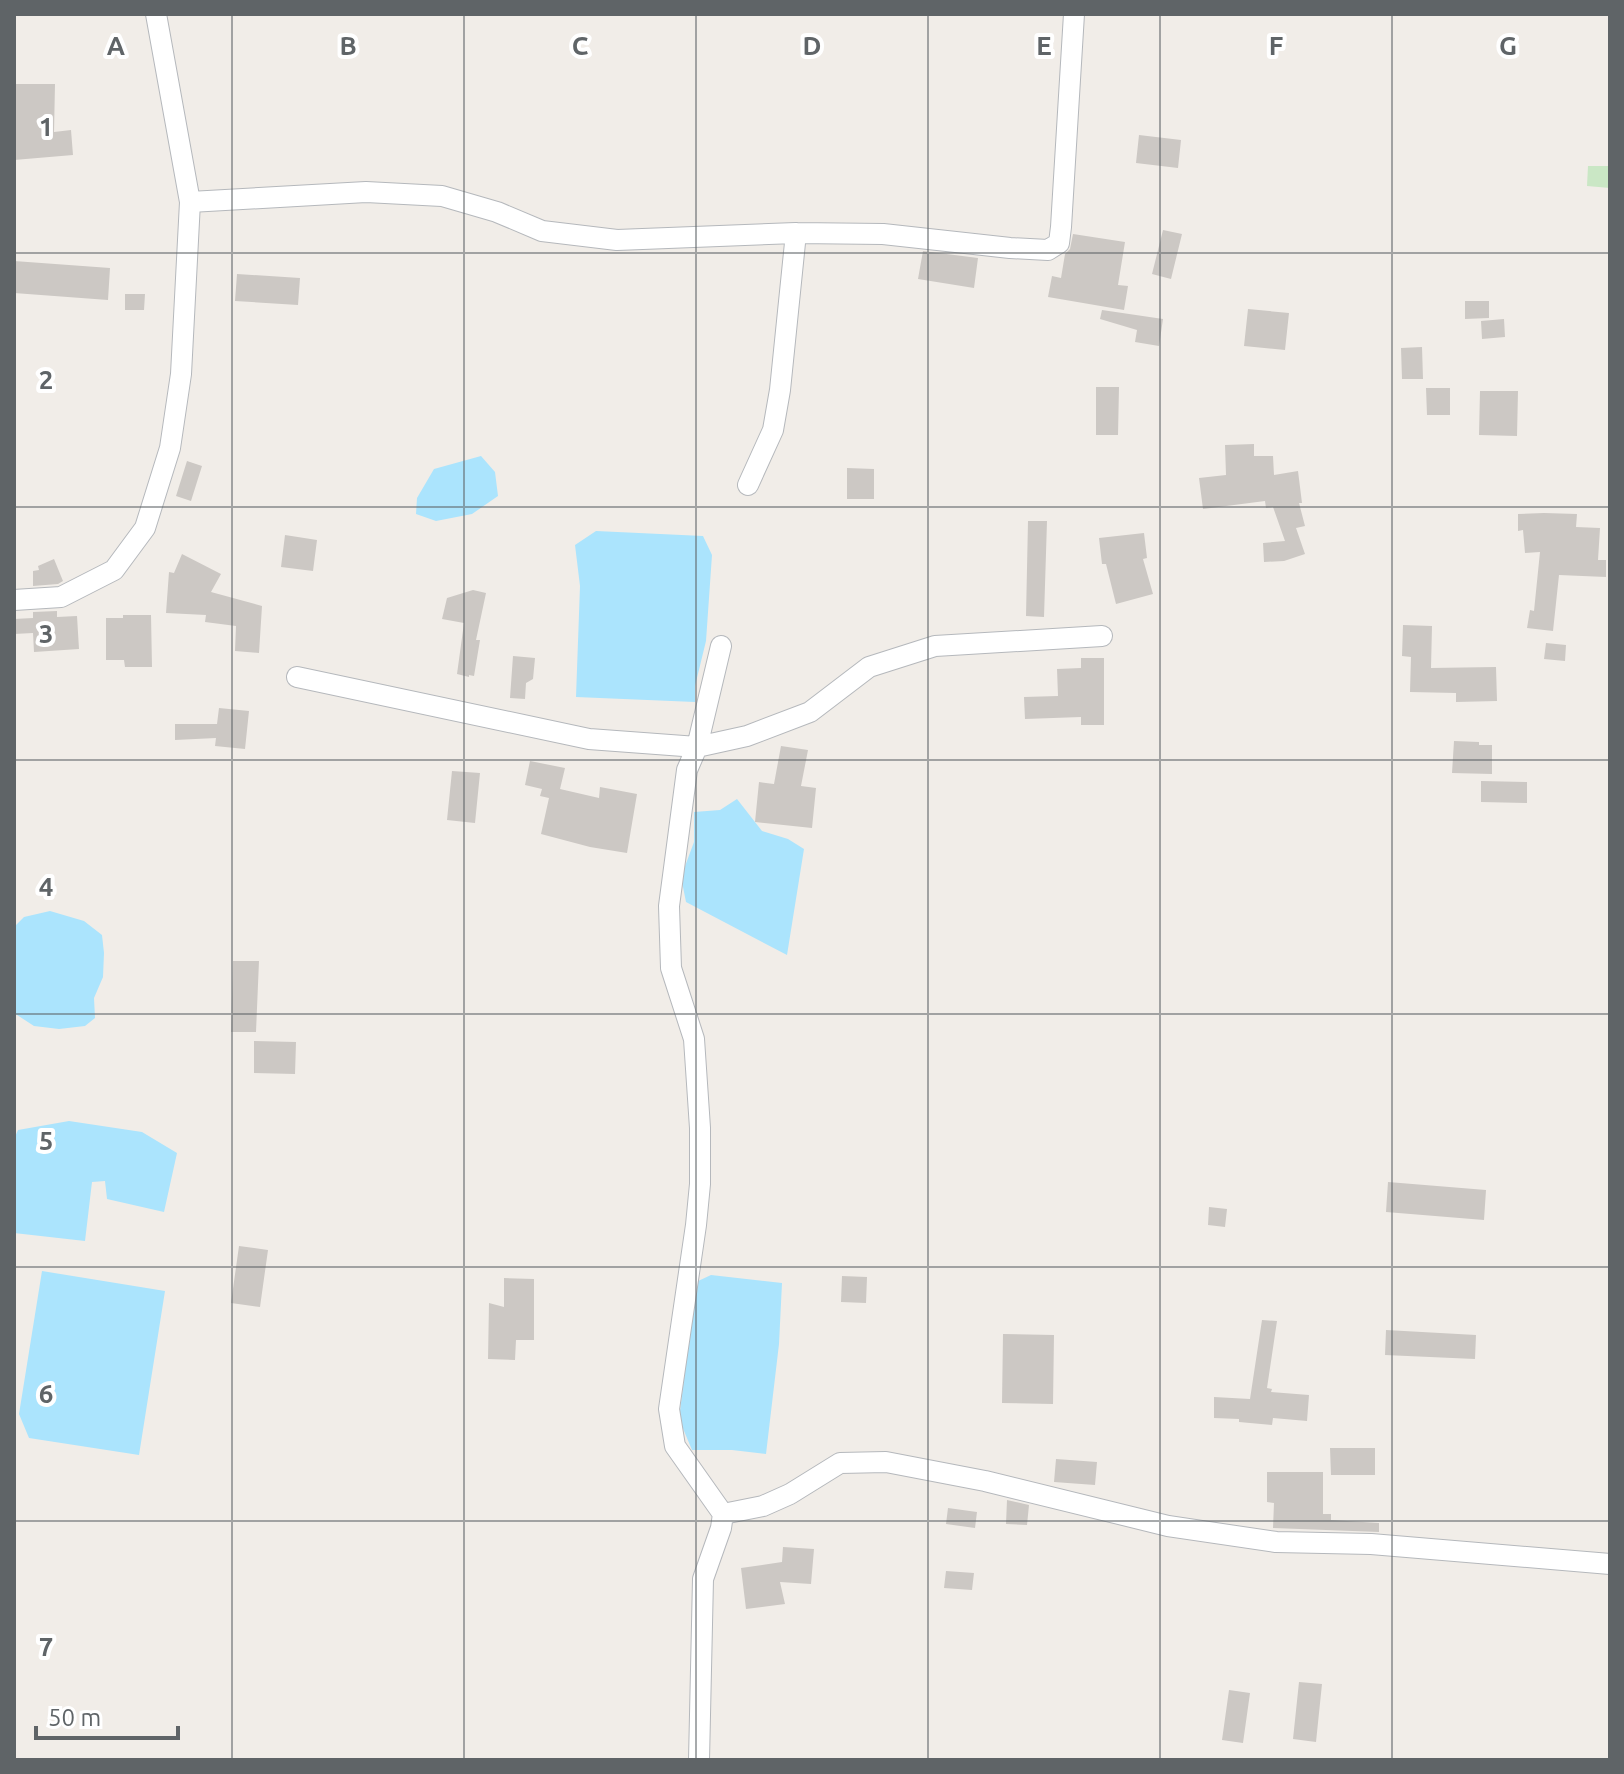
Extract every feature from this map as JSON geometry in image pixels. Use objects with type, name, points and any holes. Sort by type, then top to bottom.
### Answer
[{"type":"street","points":[[14,600],[61,597],[114,570],[145,528],[170,448],[181,374],[190,202],[156,14]]},
{"type":"street","points":[[190,202],[366,192],[427,195],[442,196],[497,212],[542,231],[617,240],[796,233],[883,234],[1048,250],[1059,243],[1074,14]]},
{"type":"street","points":[[748,485],[773,430],[796,233]]},
{"type":"street","points":[[297,677],[589,739],[697,747],[747,736],[810,712],[869,667],[935,646],[1102,636]]},
{"type":"street","points":[[699,1760],[703,1579],[723,1514],[675,1446],[669,1409],[696,1225],[700,1128],[694,1039],[671,968],[669,906],[687,770],[697,747],[721,646]]},
{"type":"street","points":[[723,1514],[763,1506],[790,1494],[840,1463],[886,1462],[985,1481],[1168,1526],[1276,1542],[1371,1544],[1610,1564]]},
{"type":"green space","points":[[1588,166],[1610,166],[1610,188],[1587,186]]},
{"type":"water","points":[[481,456],[495,472],[498,496],[472,514],[436,521],[416,514],[417,498],[434,469]]},
{"type":"water","points":[[596,531],[703,536],[712,555],[706,641],[695,686],[695,702],[576,697],[580,586],[575,545]]},
{"type":"water","points":[[737,799],[762,831],[788,839],[804,849],[787,955],[686,902],[681,877],[694,842],[694,812],[720,810]]},
{"type":"water","points":[[50,911],[84,921],[102,935],[103,977],[94,998],[95,1018],[85,1026],[59,1029],[34,1026],[14,1013],[14,927],[24,917]]},
{"type":"water","points":[[69,1121],[142,1132],[177,1153],[164,1212],[107,1199],[105,1181],[92,1182],[85,1241],[14,1233],[14,1139],[18,1130]]},
{"type":"water","points":[[42,1271],[165,1291],[139,1455],[29,1438],[19,1414]]},
{"type":"water","points":[[711,1275],[782,1283],[779,1344],[766,1454],[692,1450],[679,1419],[696,1282]]},
{"type":"building","points":[[14,84],[55,84],[54,132],[71,130],[73,155],[14,160]]},
{"type":"building","points":[[1139,135],[1181,140],[1178,168],[1136,163]]},
{"type":"building","points":[[1163,230],[1182,234],[1171,279],[1152,274]]},
{"type":"building","points":[[1073,234],[1125,242],[1118,285],[1128,286],[1124,310],[1048,297],[1052,276],[1061,278],[1065,254],[1070,249]]},
{"type":"building","points":[[923,251],[978,258],[974,288],[918,279]]},
{"type":"building","points":[[14,261],[110,268],[108,300],[14,293]]},
{"type":"building","points":[[237,274],[300,278],[298,305],[235,301]]},
{"type":"building","points":[[125,294],[145,294],[144,310],[125,310]]},
{"type":"building","points":[[1465,301],[1489,301],[1489,318],[1465,319]]},
{"type":"building","points":[[1248,309],[1289,313],[1285,350],[1244,346]]},
{"type":"building","points":[[1102,310],[1163,319],[1159,346],[1135,342],[1137,330],[1100,319]]},
{"type":"building","points":[[1504,319],[1505,337],[1482,339],[1481,321]]},
{"type":"building","points":[[1422,347],[1423,379],[1402,379],[1401,348]]},
{"type":"building","points":[[1096,387],[1119,387],[1118,435],[1096,435]]},
{"type":"building","points":[[1426,388],[1450,388],[1450,415],[1427,415]]},
{"type":"building","points":[[1480,391],[1518,391],[1517,436],[1479,435]]},
{"type":"building","points":[[1254,444],[1254,456],[1273,456],[1274,475],[1298,471],[1302,503],[1299,503],[1305,526],[1296,528],[1305,554],[1284,561],[1264,562],[1263,543],[1285,541],[1273,507],[1266,508],[1265,501],[1203,509],[1199,478],[1226,475],[1225,445]]},
{"type":"building","points":[[187,461],[202,466],[191,501],[176,496]]},
{"type":"building","points":[[847,468],[874,469],[874,499],[847,499]]},
{"type":"building","points":[[1518,514],[1577,514],[1576,527],[1600,528],[1598,560],[1606,560],[1606,577],[1559,575],[1553,631],[1527,628],[1530,610],[1534,611],[1540,552],[1525,553],[1523,530],[1518,531]]},
{"type":"building","points":[[1028,521],[1047,521],[1044,617],[1026,616]]},
{"type":"building","points":[[1144,533],[1147,558],[1143,559],[1153,594],[1116,604],[1106,564],[1102,564],[1099,538]]},
{"type":"building","points":[[285,535],[317,540],[313,571],[281,567]]},
{"type":"building","points":[[182,554],[221,574],[211,592],[262,606],[259,653],[235,651],[236,626],[205,622],[206,615],[166,613],[169,572],[174,573]]},
{"type":"building","points":[[54,559],[63,581],[33,586],[33,571]]},
{"type":"building","points":[[473,590],[486,593],[476,640],[480,640],[474,676],[469,677],[457,674],[464,623],[442,619],[447,598]]},
{"type":"building","points":[[57,611],[57,617],[77,616],[79,649],[34,652],[33,633],[14,634],[14,619],[33,618],[33,612]]},
{"type":"building","points":[[123,615],[151,615],[152,667],[125,667],[124,660],[106,660],[106,618],[123,618]]},
{"type":"building","points":[[1403,625],[1432,626],[1431,668],[1496,667],[1497,701],[1456,702],[1456,693],[1410,692],[1411,657],[1402,656]]},
{"type":"building","points":[[1546,643],[1566,645],[1565,661],[1544,659]]},
{"type":"building","points":[[513,656],[535,658],[533,679],[526,683],[525,699],[510,698]]},
{"type":"building","points":[[1081,658],[1104,658],[1104,725],[1081,725],[1081,717],[1025,719],[1024,697],[1058,696],[1057,669],[1081,668]]},
{"type":"building","points":[[219,708],[249,711],[245,749],[215,746],[216,738],[175,740],[175,724],[217,724]]},
{"type":"building","points":[[1454,741],[1492,745],[1492,774],[1452,773]]},
{"type":"building","points":[[781,746],[808,750],[801,786],[816,788],[812,828],[755,822],[759,782],[774,784]]},
{"type":"building","points":[[530,761],[565,768],[560,789],[599,798],[600,787],[637,794],[627,853],[541,834],[549,798],[540,796],[542,789],[525,785]]},
{"type":"building","points":[[452,771],[480,773],[475,823],[447,820]]},
{"type":"building","points":[[1481,781],[1527,782],[1527,803],[1481,802]]},
{"type":"building","points":[[233,961],[259,961],[256,1032],[231,1032]]},
{"type":"building","points":[[254,1041],[296,1042],[295,1074],[254,1073]]},
{"type":"building","points":[[1388,1182],[1486,1190],[1484,1220],[1386,1212]]},
{"type":"building","points":[[1209,1207],[1227,1209],[1225,1227],[1208,1225]]},
{"type":"building","points":[[239,1246],[268,1250],[260,1307],[231,1303]]},
{"type":"building","points":[[842,1276],[867,1277],[866,1303],[841,1302]]},
{"type":"building","points":[[504,1278],[534,1279],[534,1340],[516,1340],[515,1360],[488,1359],[489,1303],[504,1307]]},
{"type":"building","points":[[1262,1320],[1277,1321],[1267,1388],[1272,1389],[1271,1392],[1309,1395],[1307,1421],[1273,1418],[1272,1425],[1214,1418],[1214,1397],[1250,1399]]},
{"type":"building","points":[[1386,1330],[1476,1335],[1475,1359],[1385,1355]]},
{"type":"building","points":[[1003,1334],[1054,1335],[1053,1404],[1002,1403]]},
{"type":"building","points":[[1330,1448],[1375,1448],[1375,1475],[1331,1475]]},
{"type":"building","points":[[1056,1459],[1097,1462],[1095,1485],[1054,1482]]},
{"type":"building","points":[[1267,1472],[1323,1472],[1323,1514],[1331,1514],[1331,1520],[1379,1523],[1379,1532],[1273,1528],[1274,1503],[1267,1502]]},
{"type":"building","points":[[1007,1500],[1029,1505],[1027,1525],[1006,1524]]},
{"type":"building","points":[[948,1508],[977,1512],[975,1528],[946,1524]]},
{"type":"building","points":[[783,1547],[814,1549],[811,1584],[780,1582],[785,1604],[746,1609],[741,1568],[782,1562]]},
{"type":"building","points":[[946,1571],[974,1573],[972,1590],[944,1588]]},
{"type":"building","points":[[1299,1682],[1322,1684],[1316,1742],[1293,1739]]},
{"type":"building","points":[[1229,1690],[1250,1693],[1243,1743],[1222,1740]]}]
